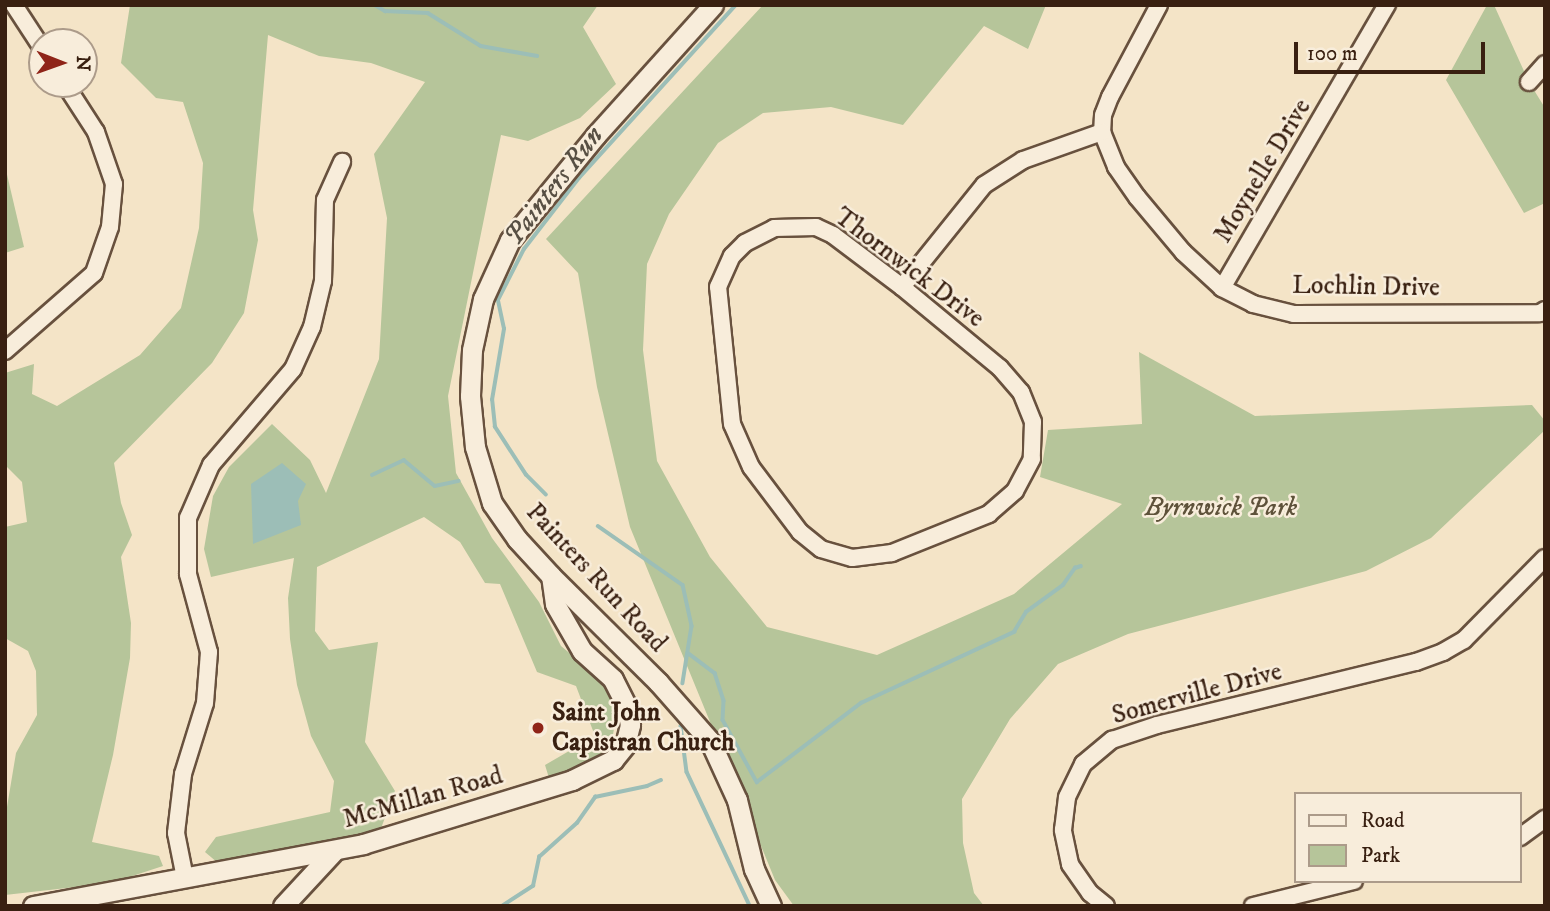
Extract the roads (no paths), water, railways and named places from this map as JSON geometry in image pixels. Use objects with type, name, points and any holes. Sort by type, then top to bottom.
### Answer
[{"type":"street","points":[[14,5],[29,28]]},
{"type":"street","name":"Painters Run Road","points":[[713,5],[542,198],[510,240],[483,299],[472,350],[470,396],[475,447],[492,503],[517,539],[659,682],[710,741],[737,800],[754,869],[771,906]]},
{"type":"street","points":[[902,287],[984,185],[1023,160],[1102,132],[1103,115],[1110,97],[1159,5]]},
{"type":"street","name":"Moynelle Drive","points":[[1222,288],[1387,5]]},
{"type":"street","points":[[1529,82],[1545,64]]},
{"type":"street","points":[[5,351],[94,273],[110,227],[114,184],[96,132],[74,98]]},
{"type":"street","name":"Lochlin Drive","points":[[1102,132],[1116,167],[1183,252],[1222,288],[1253,304],[1294,314],[1540,313],[1545,310]]},
{"type":"street","points":[[185,878],[176,833],[183,775],[205,703],[209,652],[188,575],[188,517],[211,465],[293,369],[312,327],[323,281],[325,200],[342,162]]},
{"type":"street","name":"Thornwick Drive","points":[[794,226],[816,227],[833,236],[902,287],[1000,368],[1021,392],[1033,422],[1032,459],[1016,491],[989,514],[891,553],[852,558],[821,549],[800,532],[751,467],[732,424],[723,355],[719,287],[732,256],[745,243],[774,228],[794,226]]},
{"type":"street","name":"Somerville Drive","points":[[1106,906],[1090,893],[1070,864],[1063,830],[1067,797],[1083,764],[1112,740],[1157,725],[1416,662],[1443,652],[1464,640],[1545,558]]},
{"type":"street","name":"McMillan Road","points":[[33,906],[334,851],[494,806],[572,780],[613,760],[625,745],[630,725],[626,705],[613,679],[582,651],[555,604],[551,576]]},
{"type":"street","points":[[1522,836],[1545,819]]},
{"type":"street","points":[[283,906],[334,851]]},
{"type":"street","points":[[1253,906],[1346,883]]},
{"type":"water","points":[[282,463],[306,484],[298,501],[301,525],[253,544],[251,484]]},
{"type":"waterway","points":[[375,5],[385,11],[428,13],[481,46],[537,56]]},
{"type":"waterway","name":"Painters Run","points":[[546,495],[526,475],[495,427],[492,400],[504,329],[498,300],[524,249],[579,178],[736,5]]},
{"type":"waterway","points":[[372,475],[404,460],[435,486],[458,481]]},
{"type":"waterway","name":"Painters Run","points":[[598,526],[683,585],[692,626],[683,683]]},
{"type":"waterway","points":[[688,653],[715,673],[724,701],[723,720],[757,782],[861,703],[1014,632],[1026,612],[1063,585],[1075,568],[1081,566]]},
{"type":"waterway","name":"Painters Run","points":[[681,726],[687,772],[750,906]]},
{"type":"waterway","points":[[502,906],[533,886],[539,857],[577,823],[595,797],[647,786],[661,780]]},
{"type":"place","name":"Saint John Capistran Church","points":[[538,728]]},
{"type":"park label","name":"Byrnwick Park","points":[[1221,508]]}]
